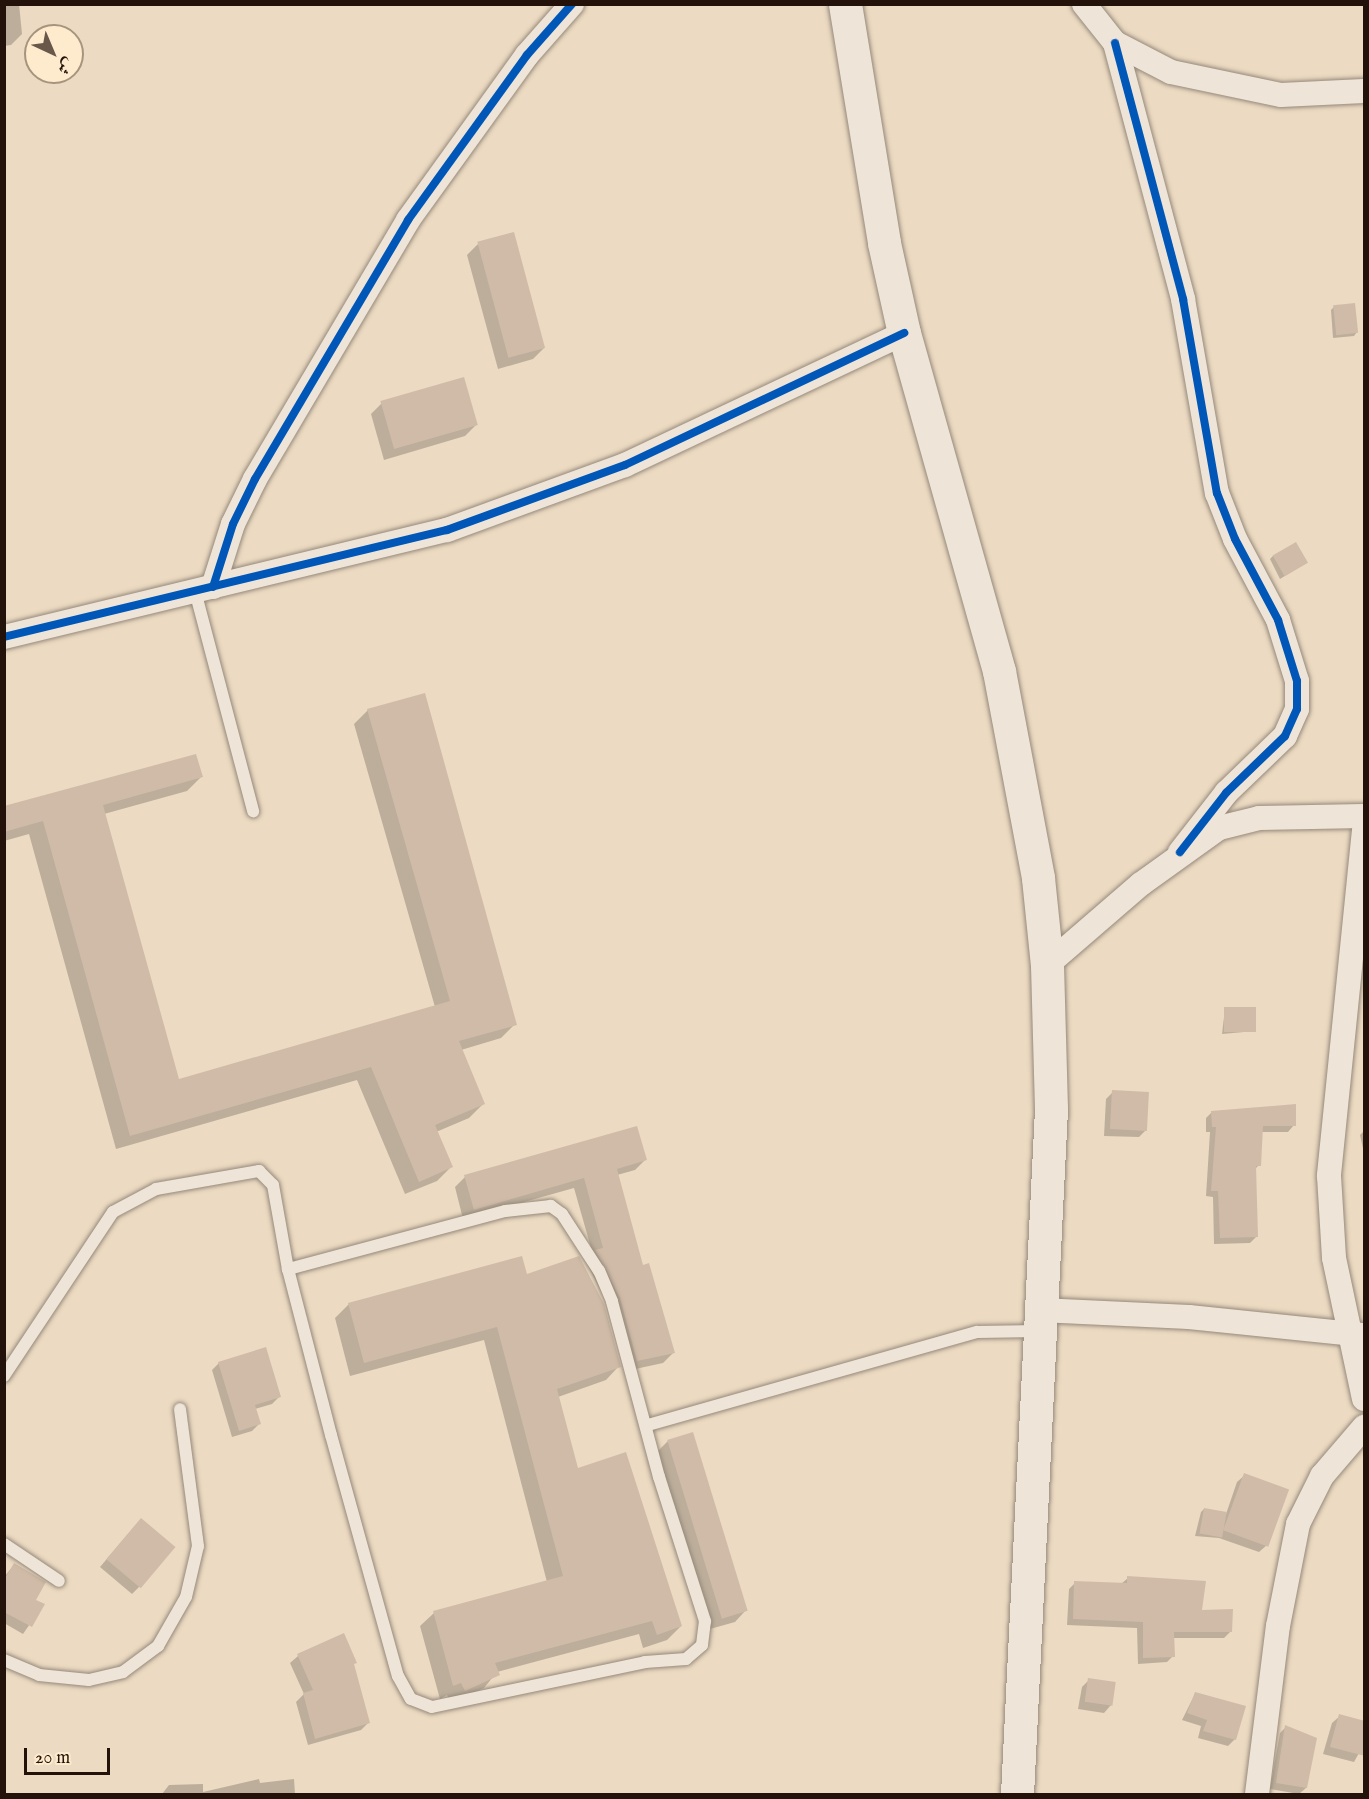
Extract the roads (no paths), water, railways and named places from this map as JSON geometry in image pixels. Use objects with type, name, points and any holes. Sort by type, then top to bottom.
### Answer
[{"type":"main road","points":[[845,4],[884,243],[904,333],[999,671],[1038,878],[1047,965],[1051,1109],[1017,1794]]},
{"type":"street","points":[[204,589],[255,479],[408,220],[527,55],[572,4]]},
{"type":"street","points":[[1084,4],[1115,43],[1147,63],[1225,85],[1281,95],[1365,91]]},
{"type":"street","points":[[1115,43],[1183,299],[1217,493],[1235,539],[1278,620],[1297,681],[1297,709],[1285,736],[1226,793],[1180,852]]},
{"type":"street","points":[[4,637],[447,530],[524,504],[625,465],[904,333]]},
{"type":"street","points":[[1047,965],[1180,852],[1219,828],[1259,818],[1365,816]]},
{"type":"street","points":[[1365,830],[1329,1176],[1334,1258],[1357,1334],[1365,1399]]},
{"type":"street","points":[[1040,1320],[1189,1317],[1357,1334]]},
{"type":"street","points":[[1257,1794],[1278,1626],[1298,1524],[1322,1476],[1365,1427]]},
{"type":"lane","points":[[204,589],[253,812]]},
{"type":"lane","points":[[4,1376],[102,1224],[124,1204],[156,1189],[242,1172],[265,1174],[273,1185],[288,1269],[398,1676],[411,1699],[423,1706],[592,1676],[645,1662],[686,1659],[702,1645],[705,1621],[659,1477],[648,1425],[612,1301],[599,1271],[571,1224],[551,1206],[494,1214],[288,1269]]},
{"type":"lane","points":[[648,1425],[977,1332],[1040,1320]]},
{"type":"lane","points":[[4,1660],[39,1675],[89,1680],[123,1672],[158,1646],[186,1597],[198,1546],[180,1409]]},
{"type":"lane","points":[[4,1544],[59,1581]]}]
